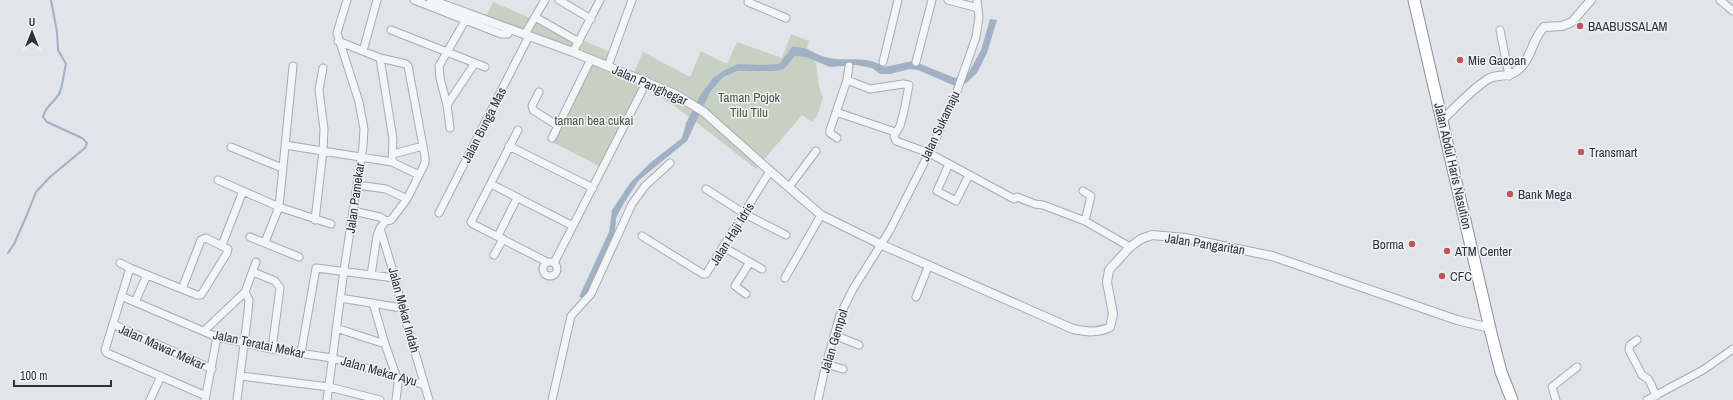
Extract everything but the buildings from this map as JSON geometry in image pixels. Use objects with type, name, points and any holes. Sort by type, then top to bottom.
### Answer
[{"type":"highway","name":"Jalan Abdul Haris Nasution","points":[[1414,0],[1490,328],[1501,372],[1512,400]]},
{"type":"street","name":"Jalan Pamekar","points":[[327,400],[340,298],[360,157],[363,146],[364,129],[359,102],[338,41],[337,33],[347,0]]},
{"type":"street","points":[[363,51],[377,0]]},
{"type":"street","points":[[414,0],[467,17],[439,66],[450,128]]},
{"type":"street","name":"Jalan Panghegar","points":[[431,0],[467,17],[511,29],[574,52],[646,81],[694,104],[702,109],[821,215],[880,244]]},
{"type":"street","name":"Jalan Bunga Mas","points":[[439,213],[527,35],[534,17],[544,0]]},
{"type":"street","points":[[559,0],[591,19]]},
{"type":"street","points":[[574,52],[600,0]]},
{"type":"street","points":[[608,66],[632,0]]},
{"type":"street","points":[[883,62],[898,0]]},
{"type":"street","points":[[916,62],[932,0]]},
{"type":"street","points":[[948,0],[978,8]]},
{"type":"street","name":"Jalan Sukamaju","points":[[880,244],[890,230],[929,153],[958,89],[976,37],[978,8],[977,0]]},
{"type":"street","points":[[1442,120],[1490,78],[1509,76],[1520,68],[1528,57],[1539,32],[1544,27],[1562,26],[1572,22],[1591,0]]},
{"type":"street","points":[[746,1],[786,18]]},
{"type":"street","points":[[1723,1],[1733,11]]},
{"type":"street","points":[[534,17],[579,42]]},
{"type":"street","points":[[391,30],[485,67]]},
{"type":"street","points":[[1500,30],[1509,76]]},
{"type":"street","points":[[338,41],[380,58],[406,64],[408,66],[423,146],[424,163],[407,199],[391,220],[386,221],[380,228],[377,236],[371,275]]},
{"type":"street","points":[[380,58],[393,139],[392,162]]},
{"type":"street","points":[[552,138],[591,59]]},
{"type":"street","points":[[447,105],[475,63]]},
{"type":"street","points":[[265,242],[279,207],[293,66]]},
{"type":"street","points":[[838,138],[830,132],[847,80],[849,66]]},
{"type":"street","points":[[315,220],[323,151],[324,129],[319,90],[323,68]]},
{"type":"street","points":[[847,80],[870,89],[903,84],[909,85],[900,126],[895,132],[894,138],[896,141],[929,153],[1014,199],[1017,197],[1035,204],[1043,205],[1085,222],[1124,244]]},
{"type":"street","points":[[518,130],[471,222],[550,263],[573,226],[646,81]]},
{"type":"street","points":[[539,92],[532,106],[533,110],[558,126]]},
{"type":"street","points":[[836,112],[895,132]]},
{"type":"street","points":[[285,145],[392,162],[419,175]]},
{"type":"street","points":[[393,154],[423,146]]},
{"type":"street","points":[[509,146],[593,188]]},
{"type":"street","points":[[231,148],[282,168]]},
{"type":"street","points":[[790,187],[816,151]]},
{"type":"street","points":[[552,400],[571,316],[591,294],[632,204],[645,186],[670,162]]},
{"type":"street","points":[[950,164],[937,191],[950,199],[956,201],[969,175]]},
{"type":"street","name":"Jalan Haji Idris","points":[[642,236],[703,274],[709,272],[770,171]]},
{"type":"street","points":[[218,180],[279,207],[331,224]]},
{"type":"street","points":[[491,184],[573,226]]},
{"type":"street","points":[[357,185],[386,189],[407,199]]},
{"type":"street","points":[[706,189],[744,214],[786,235]]},
{"type":"street","points":[[222,245],[243,191]]},
{"type":"street","points":[[1083,191],[1091,196],[1085,222]]},
{"type":"street","points":[[494,255],[517,198]]},
{"type":"street","points":[[353,211],[386,221]]},
{"type":"street","points":[[785,278],[821,215]]},
{"type":"street","name":"Jalan Mekar Indah","points":[[380,228],[429,400]]},
{"type":"street","name":"Jalan Pangaritan","points":[[880,244],[1073,329],[1092,332],[1103,330],[1112,324],[1114,314],[1107,282],[1108,274],[1124,244],[1152,235],[1184,238],[1272,256],[1457,320],[1490,328]]},
{"type":"street","points":[[250,237],[299,257]]},
{"type":"street","points":[[120,263],[130,268],[147,275],[182,289],[197,295],[203,293],[228,253],[228,250],[222,245],[206,238],[201,240],[182,289]]},
{"type":"street","name":"Jalan Gempol","points":[[818,400],[826,364],[840,315],[880,244]]},
{"type":"street","points":[[723,247],[762,269]]},
{"type":"street","points":[[204,331],[245,292],[256,262]]},
{"type":"street","points":[[746,294],[735,286],[750,262]]},
{"type":"street","points":[[916,297],[929,266]]},
{"type":"street","points":[[301,353],[315,269],[318,267],[395,278]]},
{"type":"street","points":[[130,268],[113,324],[106,350],[107,353],[161,376],[206,398],[218,337]]},
{"type":"street","points":[[253,272],[275,281],[280,288],[272,349]]},
{"type":"street","points":[[135,302],[147,275]]},
{"type":"street","points":[[237,400],[249,300],[245,292]]},
{"type":"street","name":"Jalan Teratai Mekar","points":[[121,296],[218,337],[272,349],[332,358]]},
{"type":"street","points":[[340,298],[402,308]]},
{"type":"street","points":[[373,303],[397,378],[398,384],[396,400]]},
{"type":"street","name":"Jalan Mawar Mekar","points":[[113,324],[212,369]]},
{"type":"street","points":[[336,328],[385,344]]},
{"type":"street","points":[[834,335],[859,345]]},
{"type":"street","points":[[1637,340],[1630,345],[1629,350],[1642,375],[1648,379],[1651,384],[1656,396]]},
{"type":"street","points":[[1647,400],[1703,370],[1733,348]]},
{"type":"street","name":"Jalan Mekar Ayu","points":[[332,358],[425,385]]},
{"type":"street","points":[[826,364],[843,369]]},
{"type":"street","points":[[1556,400],[1552,387],[1576,367]]},
{"type":"street","points":[[150,400],[161,376]]},
{"type":"street","points":[[241,376],[329,387],[380,400]]},
{"type":"green space","name":"Taman Pojok Tilu Tilu","points":[[493,2],[615,54],[612,63],[634,72],[643,52],[690,77],[701,51],[727,64],[737,42],[782,58],[791,34],[809,41],[806,51],[816,63],[819,87],[823,98],[817,116],[812,122],[802,115],[756,169],[691,118],[645,86],[603,168],[548,140],[592,60],[484,21]]},
{"type":"water","points":[[990,19],[997,20],[987,53],[977,73],[966,83],[955,86],[918,70],[910,69],[890,74],[880,74],[872,68],[856,65],[830,67],[806,57],[795,56],[784,69],[775,71],[737,71],[723,77],[710,92],[687,141],[639,180],[616,218],[615,233],[585,298],[579,297],[609,232],[612,210],[630,183],[650,163],[682,138],[686,123],[701,94],[713,78],[738,64],[779,64],[792,47],[798,47],[832,59],[870,61],[884,67],[913,61],[955,78],[969,72],[981,50]]},
{"type":"waterway","points":[[8,253],[14,244],[36,192],[50,177],[85,148],[87,143],[82,138],[47,122],[43,117],[48,106],[56,99],[60,92],[66,64],[58,50],[57,32],[51,0]]},
{"type":"place","name":"BAABUSSALAM","points":[[1580,26]]},
{"type":"place","name":"Mie Gacoan","points":[[1460,60]]},
{"type":"place","name":"Transmart","points":[[1581,152]]},
{"type":"place","name":"Bank Mega","points":[[1510,194]]},
{"type":"place","name":"Borma","points":[[1412,244]]},
{"type":"place","name":"ATM Center","points":[[1447,251]]},
{"type":"place","name":"CFC","points":[[1442,276]]},
{"type":"park label","name":"taman bea cukai","points":[[594,120]]}]
